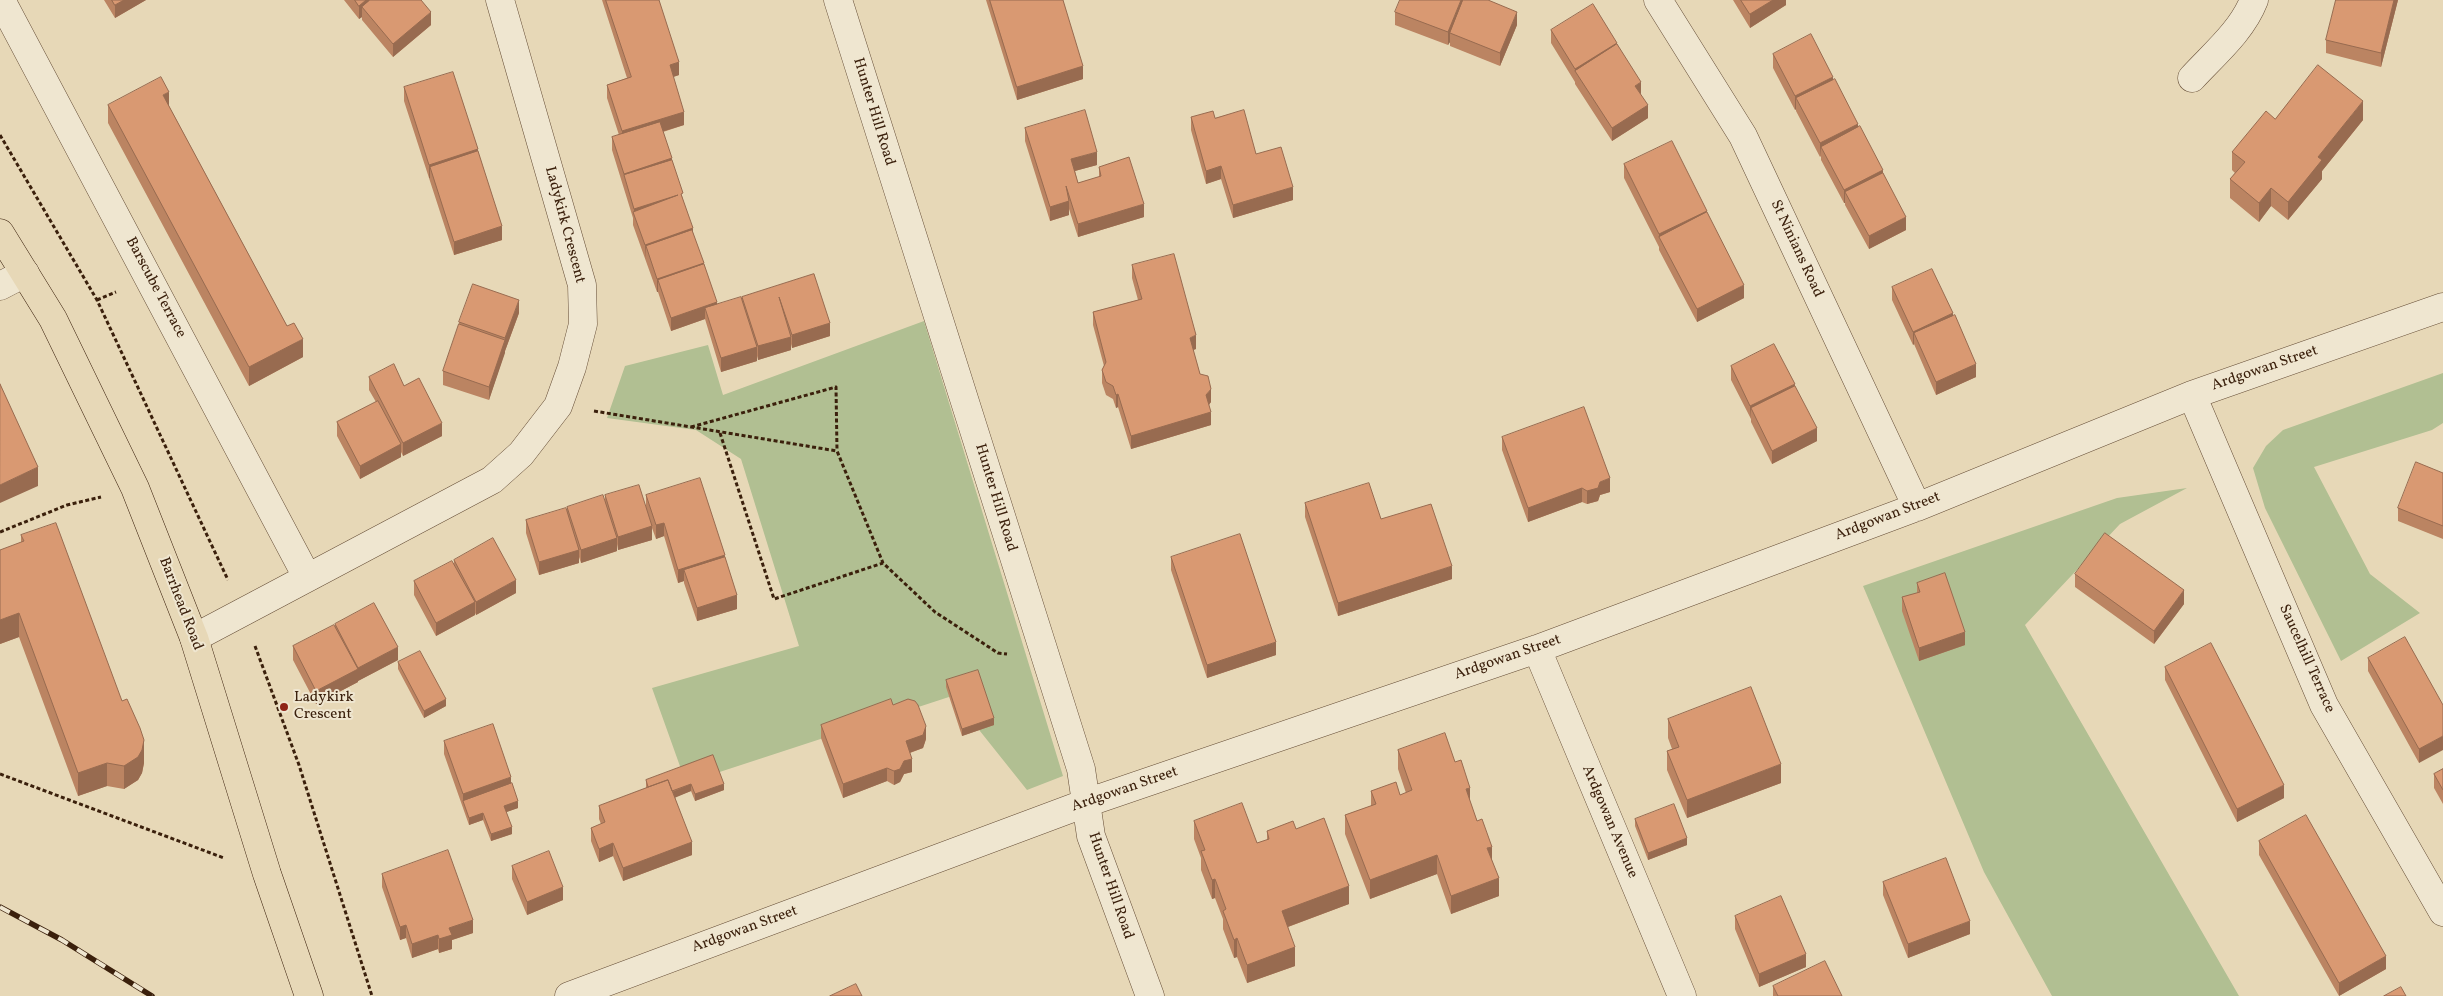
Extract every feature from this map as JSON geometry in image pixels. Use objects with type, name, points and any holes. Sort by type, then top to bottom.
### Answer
[{"type":"main road","name":"Barrhead Road","points":[[0,233],[53,319],[135,488],[194,638],[267,874],[309,996]]},
{"type":"street","name":"Barscube Terrace","points":[[1,0],[307,577]]},
{"type":"street","name":"Ladykirk Crescent","points":[[194,638],[492,480],[521,454],[558,406],[583,324],[582,285],[500,0]]},
{"type":"street","name":"Hunter Hill Road","points":[[838,0],[1081,769],[1091,836],[1150,996]]},
{"type":"street","name":"St Ninians Road","points":[[1658,0],[1742,136],[1917,507]]},
{"type":"street","points":[[2192,78],[2230,38],[2249,14],[2254,0]]},
{"type":"street","points":[[0,286],[25,274]]},
{"type":"street","name":"Ardgowan Street","points":[[569,996],[1086,803],[1537,649],[1917,507],[2192,395],[2443,307]]},
{"type":"street","name":"Saucelhill Terrace","points":[[2192,395],[2324,705],[2443,912]]},
{"type":"street","name":"Ardgowan Avenue","points":[[1537,649],[1682,996]]},
{"type":"path","points":[[0,135],[97,300],[242,612],[299,765],[372,996]]},
{"type":"path","points":[[690,427],[836,387],[837,451],[883,563],[935,612],[998,653],[1045,659]]},
{"type":"path","points":[[558,406],[837,451]]},
{"type":"path","points":[[720,433],[774,599],[883,563]]},
{"type":"path","points":[[0,532],[67,505],[135,488],[178,473]]},
{"type":"path","points":[[0,774],[267,874]]},
{"type":"green space","points":[[924,321],[1063,776],[1027,790],[952,696],[686,783],[652,688],[799,646],[741,459],[696,430],[607,418],[625,366],[708,345],[723,395]]},
{"type":"green space","points":[[2443,373],[2443,423],[2432,430],[2314,467],[2370,574],[2420,613],[2341,661],[2265,508],[2253,468],[2266,446],[2283,430]]},
{"type":"green space","points":[[2187,488],[2120,524],[2025,625],[2239,996],[2052,996],[1984,872],[1863,586],[2117,498]]},
{"type":"building","points":[[112,0],[124,0],[115,5]]},
{"type":"building","points":[[355,0],[366,0],[359,6]]},
{"type":"building","points":[[370,0],[421,0],[431,12],[393,44],[362,7]]},
{"type":"building","points":[[606,0],[659,0],[679,62],[670,65],[684,112],[622,131],[607,85],[631,77]]},
{"type":"building","points":[[990,0],[1063,0],[1083,66],[1017,87]]},
{"type":"building","points":[[1400,0],[1461,0],[1448,32],[1395,12]]},
{"type":"building","points":[[1463,0],[1488,0],[1517,12],[1500,53],[1450,33]]},
{"type":"building","points":[[1741,0],[1773,0],[1750,14]]},
{"type":"building","points":[[2336,0],[2394,0],[2381,53],[2326,40]]},
{"type":"building","points":[[1593,4],[1617,43],[1575,69],[1551,30]]},
{"type":"building","points":[[1811,34],[1833,77],[1795,96],[1773,54]]},
{"type":"building","points":[[1617,44],[1641,82],[1635,86],[1648,105],[1612,128],[1575,71]]},
{"type":"building","points":[[2318,65],[2363,101],[2318,157],[2322,160],[2288,202],[2271,188],[2259,203],[2230,179],[2245,162],[2232,152],[2266,111],[2275,119]]},
{"type":"building","points":[[453,72],[478,149],[429,165],[404,87]]},
{"type":"building","points":[[161,77],[169,92],[163,95],[287,326],[294,323],[303,339],[249,367],[108,105]]},
{"type":"building","points":[[1835,79],[1858,124],[1820,143],[1796,98]]},
{"type":"building","points":[[1085,110],[1097,152],[1071,159],[1078,183],[1101,176],[1099,167],[1129,157],[1144,204],[1078,224],[1066,186],[1069,201],[1050,207],[1025,128]]},
{"type":"building","points":[[1244,110],[1256,154],[1281,147],[1293,187],[1233,205],[1221,166],[1206,171],[1191,117],[1213,111],[1215,118]]},
{"type":"building","points":[[660,122],[672,158],[624,174],[612,137]]},
{"type":"building","points":[[1860,126],[1883,170],[1844,190],[1821,147]]},
{"type":"building","points":[[1672,141],[1707,211],[1659,234],[1624,164]]},
{"type":"building","points":[[478,151],[502,226],[454,242],[430,167]]},
{"type":"building","points":[[672,160],[693,228],[645,245],[633,212],[678,195],[634,209],[624,175]]},
{"type":"building","points":[[1883,173],[1906,217],[1869,236],[1845,192]]},
{"type":"building","points":[[1707,212],[1744,285],[1697,309],[1659,237]]},
{"type":"building","points":[[692,230],[704,263],[657,279],[646,246]]},
{"type":"building","points":[[1174,254],[1196,335],[1190,338],[1200,374],[1208,376],[1211,389],[1206,395],[1211,412],[1131,436],[1118,394],[1116,395],[1113,386],[1106,382],[1102,370],[1106,362],[1093,312],[1142,299],[1132,265]]},
{"type":"building","points":[[704,264],[717,302],[671,318],[658,280]]},
{"type":"building","points":[[1932,269],[1953,313],[1913,332],[1892,287]]},
{"type":"building","points":[[814,274],[830,323],[792,335],[779,297],[791,337],[758,346],[742,297]]},
{"type":"building","points":[[473,284],[519,300],[505,338],[459,322]]},
{"type":"building","points":[[741,297],[757,347],[721,358],[705,308]]},
{"type":"building","points":[[1955,315],[1976,364],[1936,382],[1914,333]]},
{"type":"building","points":[[459,324],[505,340],[489,387],[443,371]]},
{"type":"building","points":[[1774,344],[1795,384],[1750,406],[1731,366]]},
{"type":"building","points":[[394,364],[404,386],[419,378],[442,423],[403,443],[369,377]]},
{"type":"building","points":[[0,384],[38,467],[0,485]]},
{"type":"building","points":[[1795,386],[1817,428],[1772,451],[1751,408]]},
{"type":"building","points":[[378,401],[401,444],[360,466],[337,422]]},
{"type":"building","points":[[1584,407],[1610,478],[1600,482],[1598,488],[1587,491],[1582,488],[1528,508],[1502,437]]},
{"type":"building","points":[[2416,462],[2443,473],[2443,526],[2398,508]]},
{"type":"building","points":[[700,478],[725,555],[678,570],[664,523],[656,525],[646,495]]},
{"type":"building","points":[[1369,483],[1381,519],[1431,504],[1452,566],[1338,603],[1305,503]]},
{"type":"building","points":[[639,485],[652,526],[618,537],[605,495]]},
{"type":"building","points":[[603,495],[617,538],[581,550],[567,507]]},
{"type":"building","points":[[566,508],[579,550],[539,562],[526,520]]},
{"type":"building","points":[[56,523],[122,701],[127,699],[144,740],[138,757],[124,766],[107,763],[78,773],[19,613],[0,620],[0,550],[24,541],[21,535]]},
{"type":"building","points":[[2105,533],[2184,590],[2154,631],[2075,574]]},
{"type":"building","points":[[1240,534],[1276,642],[1207,665],[1171,557]]},
{"type":"building","points":[[493,538],[516,580],[476,602],[454,560]]},
{"type":"building","points":[[725,557],[737,595],[697,608],[684,570]]},
{"type":"building","points":[[452,561],[475,602],[436,623],[414,581]]},
{"type":"building","points":[[1945,573],[1965,632],[1919,648],[1902,597],[1920,592],[1917,583]]},
{"type":"building","points":[[374,603],[398,647],[358,668],[335,624]]},
{"type":"building","points":[[334,625],[358,669],[316,691],[293,646]]},
{"type":"building","points":[[2405,637],[2443,705],[2443,736],[2419,749],[2368,658]]},
{"type":"building","points":[[2211,643],[2284,785],[2237,809],[2165,667]]},
{"type":"building","points":[[420,651],[446,699],[424,711],[398,662]]},
{"type":"building","points":[[978,670],[994,718],[962,729],[946,680]]},
{"type":"building","points":[[1751,687],[1781,764],[1687,800],[1667,751],[1679,747],[1668,719]]},
{"type":"building","points":[[891,699],[893,705],[908,699],[915,701],[926,726],[923,735],[906,741],[912,759],[904,761],[900,769],[894,771],[887,768],[843,784],[821,725]]},
{"type":"building","points":[[493,724],[511,777],[463,794],[444,741]]},
{"type":"building","points":[[1445,733],[1455,762],[1461,760],[1470,788],[1466,789],[1477,821],[1482,819],[1492,847],[1487,848],[1499,878],[1451,896],[1437,855],[1370,880],[1345,815],[1376,804],[1371,791],[1396,782],[1400,795],[1412,790],[1398,750]]},
{"type":"building","points":[[713,755],[724,784],[695,794],[691,784],[672,791],[668,780],[648,787],[646,780]]},
{"type":"building","points":[[2443,769],[2443,790],[2434,774]]},
{"type":"building","points":[[668,780],[692,842],[623,868],[613,843],[599,849],[591,828],[605,822],[599,806]]},
{"type":"building","points":[[512,783],[518,801],[504,806],[512,827],[491,834],[483,813],[469,818],[463,801]]},
{"type":"building","points":[[1242,803],[1257,843],[1269,839],[1267,831],[1293,821],[1296,829],[1324,818],[1349,886],[1282,911],[1295,947],[1247,965],[1237,938],[1234,940],[1223,911],[1226,909],[1215,879],[1212,880],[1201,851],[1205,850],[1194,821]]},
{"type":"building","points":[[1674,804],[1687,838],[1648,853],[1635,819]]},
{"type":"building","points":[[2306,815],[2386,956],[2339,983],[2259,841]]},
{"type":"building","points":[[448,850],[473,920],[449,928],[452,935],[439,939],[438,935],[412,944],[406,925],[400,927],[382,874]]},
{"type":"building","points":[[549,851],[563,887],[527,902],[512,866]]},
{"type":"building","points":[[1946,858],[1970,921],[1908,944],[1883,882]]},
{"type":"building","points":[[1781,896],[1806,954],[1759,974],[1735,916]]},
{"type":"building","points":[[1825,961],[1842,996],[1778,996],[1773,986]]},
{"type":"building","points":[[856,984],[862,996],[830,996]]},
{"type":"building","points":[[2401,987],[2406,996],[2384,996]]},
{"type":"railway","points":[[0,907],[62,940],[152,996]]},
{"type":"place","name":"Ladykirk Crescent","points":[[284,707]]}]
